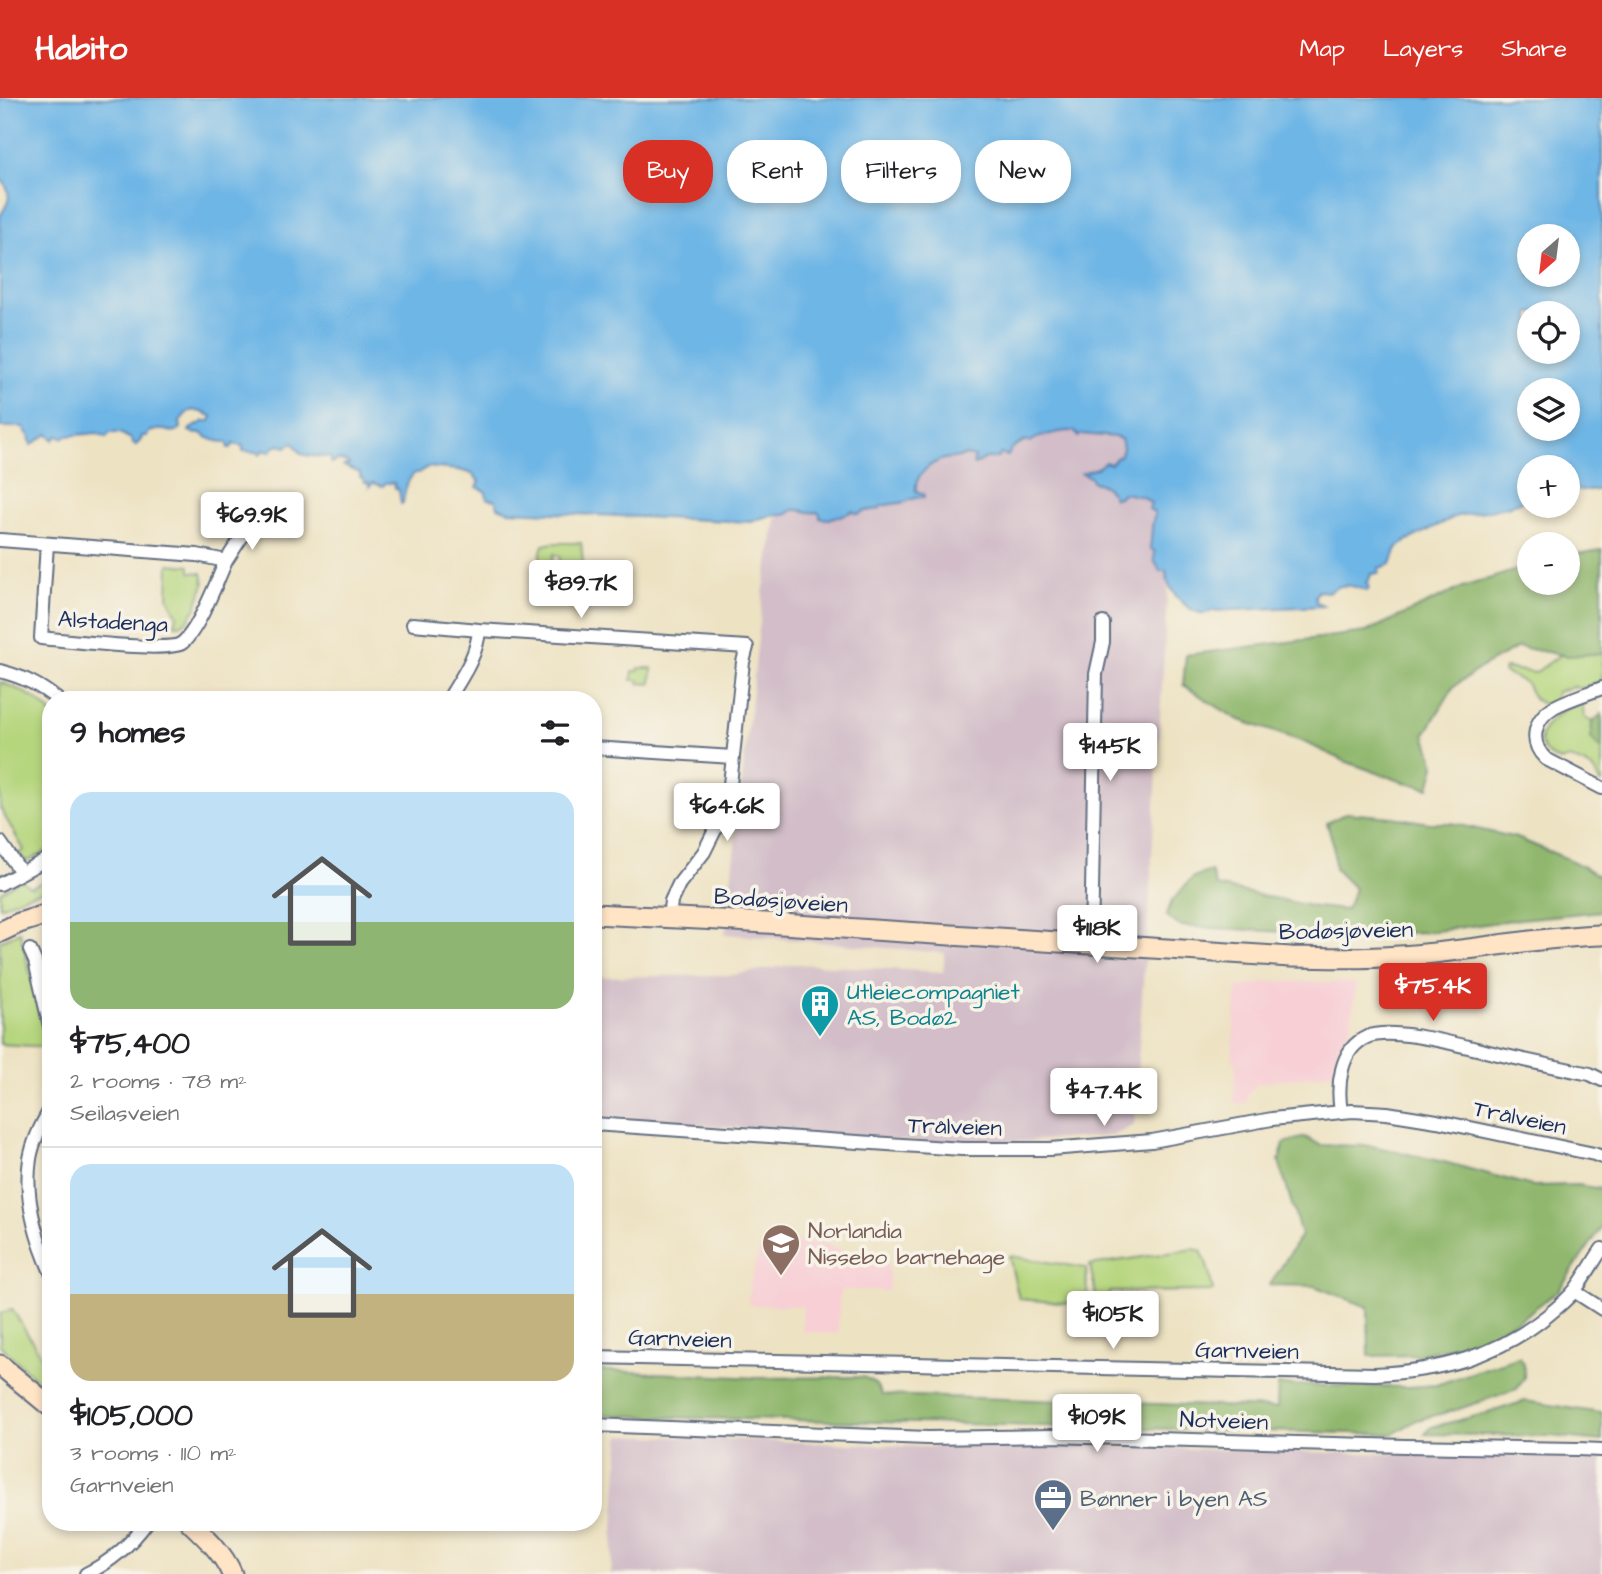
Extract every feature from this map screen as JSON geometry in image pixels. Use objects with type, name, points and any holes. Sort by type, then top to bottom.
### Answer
[{"type":"street","name":"Alstadenga","points":[[47,544],[41,638],[165,648],[181,645],[191,633],[226,561],[250,524]]},
{"type":"street","points":[[0,540],[197,555],[226,561]]},
{"type":"street","points":[[1091,945],[1096,674],[1103,642],[1103,623]]},
{"type":"street","points":[[413,624],[479,631],[747,647],[743,662],[729,794],[722,816],[704,852],[679,884],[671,901],[669,918]]},
{"type":"street","points":[[453,691],[478,645],[479,631]]},
{"type":"street","points":[[0,671],[21,677],[48,691]]},
{"type":"street","points":[[1602,688],[1547,712],[1534,737],[1538,752],[1546,759],[1602,788]]},
{"type":"street","points":[[602,749],[733,757]]},
{"type":"street","points":[[0,842],[21,872]]},
{"type":"street","points":[[0,884],[42,862]]},
{"type":"street","name":"Bodøsjøveien","points":[[602,914],[1291,957],[1399,957],[1546,938],[1602,935]]},
{"type":"street","points":[[0,932],[42,916]]},
{"type":"street","points":[[30,950],[42,992]]},
{"type":"street","points":[[1341,1112],[1338,1084],[1345,1060],[1354,1045],[1368,1036],[1386,1034],[1455,1042],[1590,1074],[1602,1080]]},
{"type":"street","name":"Trålveien","points":[[602,1125],[962,1149],[1050,1149],[1152,1141],[1272,1119],[1352,1111],[1387,1113],[1437,1121],[1602,1157]]},
{"type":"street","points":[[42,1124],[30,1159],[29,1197],[42,1248]]},
{"type":"street","name":"Garnveien","points":[[602,1357],[1403,1373],[1434,1369],[1463,1361],[1488,1352],[1533,1327],[1574,1291],[1602,1249]]},
{"type":"street","points":[[1574,1291],[1602,1309]]},
{"type":"street","points":[[0,1364],[42,1399]]},
{"type":"street","name":"Notveien","points":[[602,1425],[928,1438],[1051,1436],[1602,1450]]},
{"type":"street","points":[[86,1574],[98,1569],[123,1550],[139,1531]]},
{"type":"street","points":[[199,1531],[227,1562],[232,1574]]},
{"type":"shaded area","points":[[1074,431],[1121,439],[1121,455],[1111,464],[1105,462],[1083,473],[1119,497],[1122,493],[1144,497],[1152,503],[1155,515],[1152,520],[1150,548],[1155,552],[1154,560],[1159,567],[1166,570],[1168,582],[1134,1125],[1113,1136],[958,1145],[602,1117],[602,977],[733,975],[796,964],[943,972],[945,953],[725,934],[763,594],[777,514],[795,510],[841,516],[852,511],[857,514],[891,503],[904,503],[917,496],[924,497],[924,494],[916,491],[916,483],[932,463],[947,458],[959,459],[966,455],[998,458],[1000,454],[1025,441],[1052,433]]},
{"type":"shaded area","points":[[1276,981],[1356,983],[1350,1034],[1340,1044],[1333,1073],[1258,1083],[1248,1095],[1245,1104],[1233,1103],[1237,987]]},
{"type":"shaded area","points":[[770,1242],[825,1244],[852,1255],[888,1259],[889,1291],[840,1290],[838,1334],[802,1331],[803,1306],[748,1305],[750,1284],[763,1245]]},
{"type":"shaded area","points":[[620,1435],[928,1447],[1065,1445],[1602,1458],[1602,1574],[611,1574]]},
{"type":"green space","points":[[581,543],[584,572],[560,572],[560,556],[554,554],[551,573],[543,573],[540,559],[543,545]]},
{"type":"green space","points":[[1602,550],[1602,653],[1569,656],[1518,647],[1454,686],[1425,734],[1435,765],[1429,788],[1347,762],[1304,742],[1237,719],[1183,685],[1186,655],[1366,632],[1463,587],[1517,570],[1517,595],[1580,595],[1580,553]]},
{"type":"green space","points":[[169,564],[190,566],[190,572],[202,573],[204,584],[195,609],[188,620],[180,625],[175,625],[177,615],[168,597]]},
{"type":"green space","points":[[1602,625],[1602,681],[1580,689],[1573,686],[1557,692],[1548,707],[1534,699],[1526,683],[1504,672],[1505,668],[1535,673],[1560,655],[1569,656]]},
{"type":"green space","points":[[639,668],[652,668],[651,684],[632,680],[633,671],[638,671]]},
{"type":"green space","points":[[0,682],[42,704],[42,853],[28,861],[19,857],[24,850],[0,808]]},
{"type":"green space","points":[[1582,703],[1584,717],[1592,722],[1591,739],[1602,750],[1602,783],[1588,767],[1569,758],[1560,761],[1547,753],[1541,745],[1544,729],[1550,721],[1566,709]]},
{"type":"green space","points":[[1602,714],[1602,750],[1591,739],[1592,722]]},
{"type":"green space","points":[[1346,813],[1451,823],[1517,838],[1570,860],[1602,877],[1602,911],[1429,932],[1337,935],[1180,926],[1166,916],[1172,901],[1193,877],[1211,871],[1216,886],[1315,907],[1346,910],[1355,889],[1335,869],[1333,843],[1327,823]]},
{"type":"green space","points":[[20,880],[31,887],[42,882],[42,891],[0,907],[0,892]]},
{"type":"green space","points":[[20,932],[42,1022],[42,1047],[0,1044],[0,941]]},
{"type":"green space","points":[[1305,1137],[1320,1145],[1372,1146],[1532,1186],[1578,1185],[1602,1189],[1602,1227],[1558,1291],[1519,1320],[1482,1339],[1420,1355],[1369,1356],[1368,1307],[1314,1286],[1270,1285],[1301,1235],[1279,1161],[1284,1143]]},
{"type":"green space","points":[[1194,1249],[1201,1251],[1213,1291],[1109,1292],[1107,1326],[1101,1322],[1090,1265]]},
{"type":"green space","points":[[1009,1256],[1086,1268],[1088,1305],[1019,1299]]},
{"type":"green space","points":[[12,1309],[42,1357],[42,1385],[0,1345],[0,1314]]},
{"type":"green space","points":[[1519,1357],[1524,1363],[1524,1379],[1517,1389],[1417,1420],[1393,1434],[602,1414],[602,1370],[758,1378],[863,1377],[875,1384],[882,1395],[1277,1408],[1278,1385],[1436,1385]]},
{"type":"green space","points":[[1525,1401],[1602,1413],[1602,1441],[1551,1436],[1425,1434],[1432,1427]]},
{"type":"water","points":[[0,98],[1602,98],[1602,490],[1580,490],[1580,455],[1517,455],[1517,503],[1457,516],[1408,540],[1397,548],[1391,564],[1379,568],[1379,573],[1371,574],[1366,582],[1369,588],[1367,591],[1339,586],[1330,592],[1318,591],[1316,602],[1325,606],[1203,613],[1191,609],[1177,597],[1170,587],[1166,571],[1160,571],[1154,560],[1155,552],[1150,548],[1155,515],[1149,509],[1151,503],[1144,497],[1123,493],[1114,498],[1106,487],[1093,482],[1082,473],[1105,462],[1111,464],[1121,455],[1121,439],[1115,437],[1082,434],[1078,437],[1076,432],[1065,431],[1030,442],[1025,441],[1011,449],[1008,456],[1000,454],[998,458],[986,458],[974,465],[975,457],[966,455],[947,458],[928,467],[920,475],[916,491],[924,494],[924,497],[857,514],[852,511],[829,519],[820,518],[817,512],[794,510],[752,522],[508,511],[498,507],[496,500],[488,499],[485,491],[477,487],[480,482],[473,474],[427,467],[410,479],[401,504],[399,490],[394,483],[385,483],[383,486],[373,483],[369,487],[369,483],[360,477],[360,473],[344,466],[349,464],[347,462],[337,460],[331,463],[331,458],[303,455],[293,443],[286,447],[274,447],[270,452],[263,450],[260,455],[257,452],[243,451],[243,446],[233,444],[228,448],[227,442],[189,431],[205,421],[210,421],[212,416],[194,410],[184,416],[179,430],[149,432],[147,436],[142,436],[136,445],[120,433],[110,433],[106,437],[97,433],[63,438],[57,436],[54,440],[48,434],[31,445],[24,427],[0,427],[0,216],[9,196],[4,182],[0,180]]},
{"type":"place","name":"Utleiecompagniet AS, Bodø2","points":[[820,1038]]},
{"type":"place","name":"Norlandia Nissebo barnehage","points":[[781,1277]]},
{"type":"place","name":"Bønner i byen AS","points":[[1053,1532]]}]
